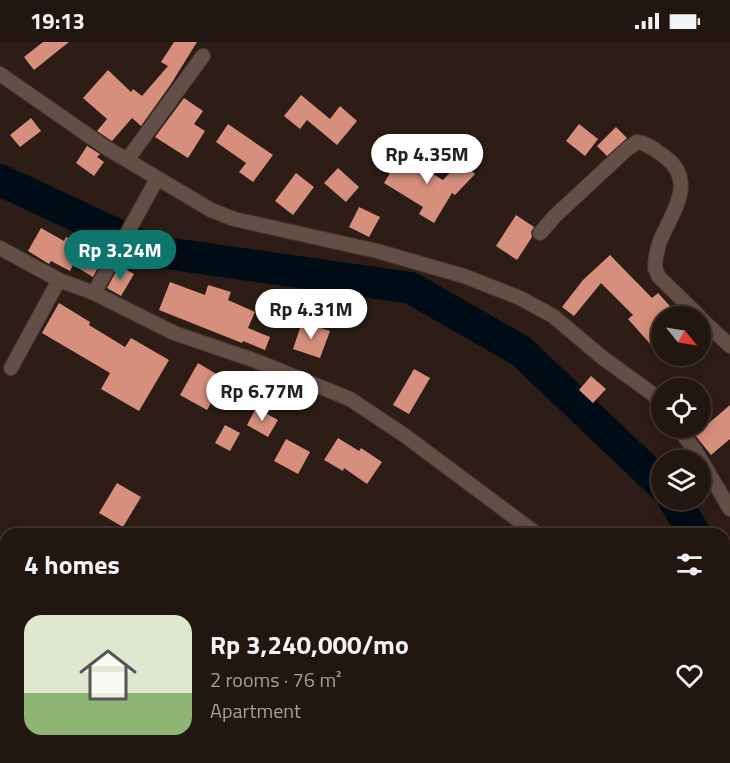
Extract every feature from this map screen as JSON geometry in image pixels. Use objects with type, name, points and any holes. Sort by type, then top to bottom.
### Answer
[{"type":"street","points":[[127,160],[203,56]]},
{"type":"street","points":[[0,74],[127,160],[211,210],[234,219],[377,251],[464,276],[520,298],[553,316],[603,358],[651,393]]},
{"type":"street","points":[[540,233],[556,215],[627,149],[637,142],[651,147],[673,163],[681,182],[680,199],[660,242],[655,268],[659,277],[689,306]]},
{"type":"street","points":[[94,292],[157,179]]},
{"type":"street","points":[[0,248],[59,280],[94,292],[174,333],[256,361],[350,399],[404,435],[529,528]]},
{"type":"street","points":[[11,368],[59,280]]},
{"type":"street","points":[[711,328],[730,346]]},
{"type":"street","points":[[686,438],[730,509]]},
{"type":"building","points":[[43,42],[69,42],[34,70],[24,57]]},
{"type":"building","points":[[174,42],[197,42],[141,126],[132,118],[112,141],[97,131],[107,119],[83,98],[108,70],[131,92],[133,89],[142,96],[168,66],[161,62]]},
{"type":"building","points":[[301,95],[330,119],[340,106],[357,121],[337,145],[307,120],[300,129],[284,116]]},
{"type":"building","points":[[184,98],[203,111],[194,124],[205,131],[188,158],[155,137]]},
{"type":"building","points":[[31,118],[41,131],[20,147],[10,135]]},
{"type":"building","points":[[228,124],[273,155],[253,182],[239,172],[246,163],[216,142]]},
{"type":"building","points":[[579,124],[598,139],[585,156],[566,141]]},
{"type":"building","points":[[616,127],[627,138],[607,156],[597,146]]},
{"type":"building","points":[[87,146],[100,154],[97,157],[104,162],[94,176],[76,163]]},
{"type":"building","points":[[401,155],[443,180],[461,161],[475,174],[455,195],[452,193],[434,223],[419,214],[423,207],[384,183]]},
{"type":"building","points":[[338,168],[359,187],[346,202],[324,183]]},
{"type":"building","points":[[296,173],[314,187],[293,215],[275,201]]},
{"type":"building","points":[[359,207],[380,217],[369,237],[349,227]]},
{"type":"building","points":[[516,215],[534,227],[531,232],[532,237],[517,260],[496,246]]},
{"type":"building","points":[[41,228],[64,241],[66,237],[103,258],[93,277],[73,265],[70,271],[51,261],[49,264],[28,251]]},
{"type":"building","points":[[610,255],[652,298],[658,293],[670,306],[651,306],[651,345],[628,319],[633,315],[601,283],[574,316],[562,307],[583,280]]},
{"type":"building","points":[[119,266],[134,274],[121,296],[107,288]]},
{"type":"building","points":[[170,282],[205,295],[208,285],[231,292],[228,300],[255,312],[248,328],[270,337],[265,350],[159,310]]},
{"type":"building","points":[[59,303],[125,347],[131,338],[169,360],[139,411],[101,389],[110,373],[42,333]]},
{"type":"building","points":[[302,322],[330,331],[320,358],[293,349]]},
{"type":"building","points":[[198,363],[218,375],[212,385],[219,389],[207,410],[180,395]]},
{"type":"building","points":[[414,369],[430,378],[409,414],[393,405]]},
{"type":"building","points":[[591,376],[606,389],[593,403],[579,390]]},
{"type":"building","points":[[730,405],[730,439],[711,455],[711,450],[707,450],[697,438],[711,438],[711,421]]},
{"type":"building","points":[[256,408],[278,420],[268,437],[247,425]]},
{"type":"building","points":[[225,425],[240,433],[230,451],[215,443]]},
{"type":"building","points":[[338,438],[359,451],[361,448],[382,462],[367,484],[344,468],[343,471],[324,460]]},
{"type":"building","points":[[286,439],[310,452],[298,474],[274,461]]},
{"type":"building","points":[[117,483],[141,497],[123,527],[99,513]]},
{"type":"waterway","points":[[0,180],[152,251],[411,288],[521,351],[651,475]]},
{"type":"waterway","points":[[680,510],[691,528]]}]
